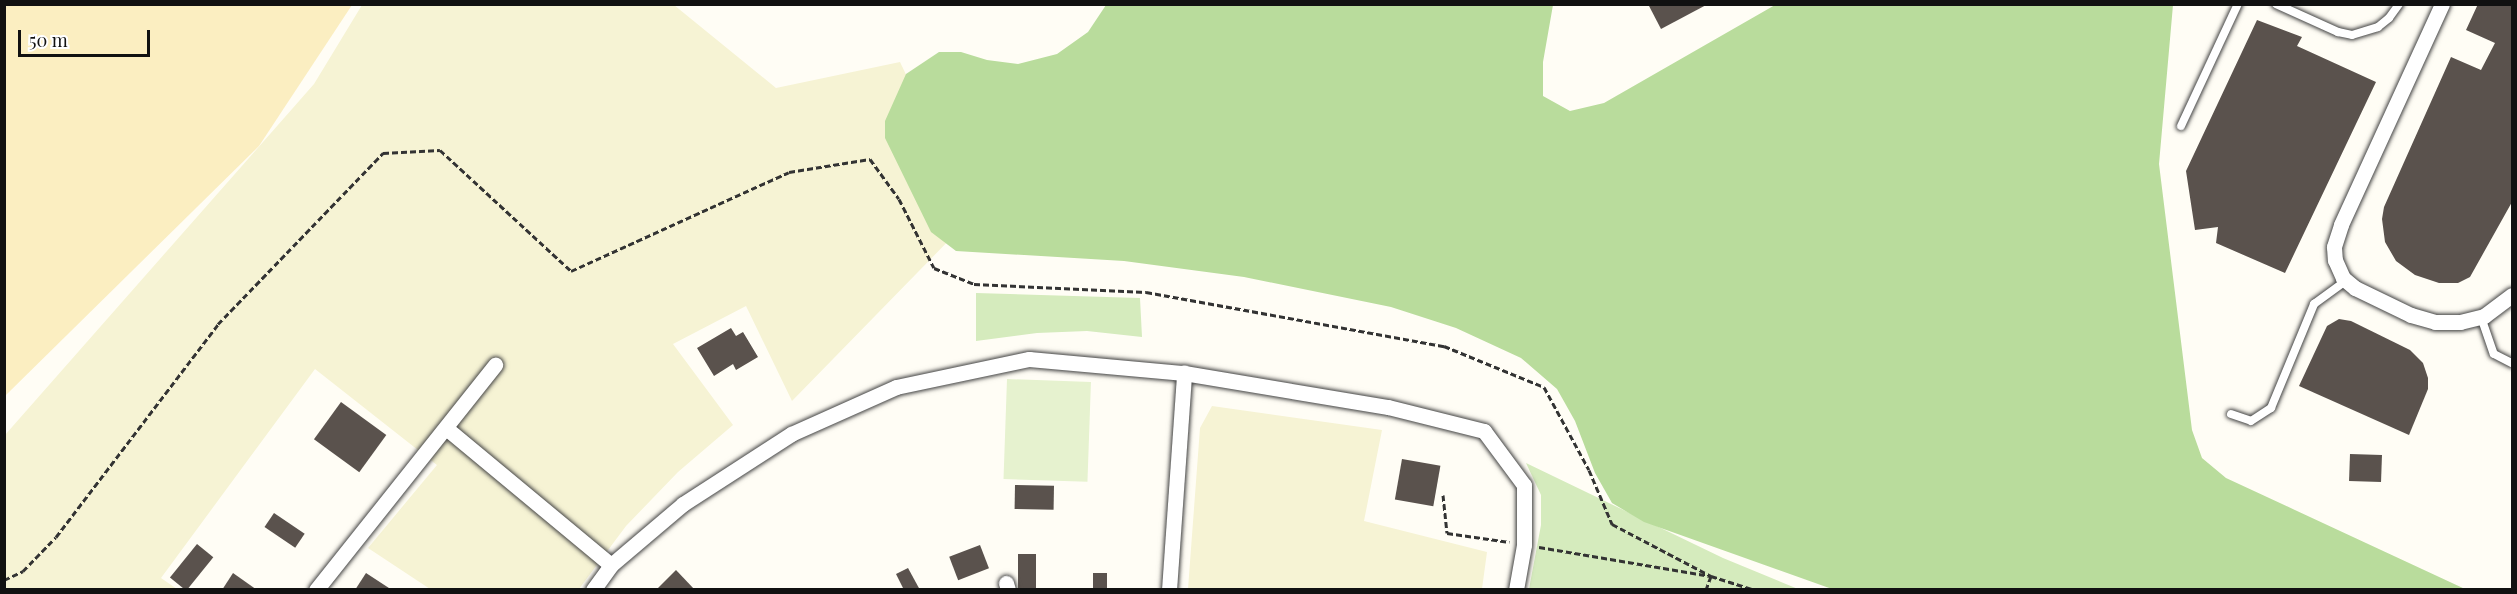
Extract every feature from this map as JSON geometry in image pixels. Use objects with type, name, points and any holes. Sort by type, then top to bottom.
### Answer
[{"type":"street","points":[[2442,4],[2338,232],[2335,260],[2346,281],[2355,288],[2423,319],[2460,322],[2481,317],[2495,310],[2512,295]]},
{"type":"street","points":[[593,590],[611,565],[683,504],[791,434],[896,387],[1029,359],[1184,373],[1388,407],[1484,431],[1524,485],[1524,545],[1516,590]]},
{"type":"street","points":[[316,590],[495,365]]},
{"type":"street","points":[[1169,590],[1184,373]]},
{"type":"street","points":[[446,428],[611,565]]},
{"type":"lane","points":[[2181,126],[2238,4]]},
{"type":"lane","points":[[2276,4],[2338,32],[2352,34],[2378,27],[2389,18],[2399,4]]},
{"type":"lane","points":[[2231,414],[2251,421],[2271,408],[2314,304],[2346,281]]},
{"type":"lane","points":[[2481,317],[2494,354],[2512,363]]},
{"type":"path","points":[[4,580],[23,571],[56,537],[218,324],[383,153],[440,150],[572,271],[789,172],[870,159],[899,199],[934,268],[974,284],[1146,292],[1444,346],[1544,387],[1589,470],[1612,524],[1711,576]]},
{"type":"path","points":[[1443,495],[1447,533],[1711,576],[1755,590]]},
{"type":"path","points":[[1706,590],[1711,576]]},
{"type":"shaded area","points":[[362,5],[674,5],[776,88],[900,62],[912,87],[959,230],[792,401],[746,306],[673,344],[733,425],[678,472],[626,526],[579,589],[430,589],[368,548],[437,465],[315,369],[161,578],[177,589],[5,590],[5,435],[314,84]]},
{"type":"shaded area","points":[[1212,406],[1382,430],[1364,521],[1487,552],[1482,589],[1188,589],[1200,428]]},
{"type":"green space","points":[[1106,5],[1553,5],[1543,62],[1543,96],[1570,111],[1604,103],[1775,5],[2173,5],[2159,164],[2192,430],[2202,458],[2226,478],[2465,589],[1832,589],[1644,522],[1612,503],[1595,473],[1575,421],[1557,389],[1521,358],[1456,328],[1391,307],[1244,277],[1124,261],[956,251],[931,232],[885,138],[885,121],[906,74],[939,52],[961,52],[987,60],[1018,64],[1057,54],[1088,32]]},
{"type":"green space","points":[[976,293],[1140,298],[1142,337],[1087,331],[1037,333],[976,341]]},
{"type":"green space","points":[[1007,379],[1091,382],[1087,482],[1004,479]]},
{"type":"green space","points":[[1526,463],[1723,558],[1798,589],[1529,589],[1541,525],[1541,495]]},
{"type":"sand","points":[[5,4],[352,5],[259,146],[5,396]]},
{"type":"building","points":[[1648,4],[1708,4],[1661,29]]},
{"type":"building","points":[[2478,4],[2512,4],[2512,202],[2470,277],[2458,283],[2439,283],[2415,275],[2396,261],[2385,242],[2382,219],[2384,207],[2451,57],[2481,70],[2495,43],[2466,30]]},
{"type":"building","points":[[2257,20],[2302,37],[2297,46],[2376,82],[2285,273],[2216,243],[2218,227],[2195,230],[2186,171]]},
{"type":"building","points":[[2339,319],[2351,321],[2410,350],[2423,363],[2428,378],[2428,389],[2409,435],[2299,386],[2327,326]]},
{"type":"building","points":[[731,328],[736,336],[743,332],[758,357],[736,370],[733,364],[714,376],[697,348]]},
{"type":"building","points":[[341,402],[386,435],[359,472],[314,439]]},
{"type":"building","points":[[2350,454],[2382,455],[2381,482],[2349,481]]},
{"type":"building","points":[[1402,459],[1440,466],[1433,506],[1395,499]]},
{"type":"building","points":[[1015,485],[1054,486],[1054,510],[1015,509]]},
{"type":"building","points":[[274,513],[305,534],[295,548],[264,527]]},
{"type":"building","points":[[197,544],[213,557],[187,590],[170,577]]},
{"type":"building","points":[[980,545],[989,568],[958,580],[949,557]]},
{"type":"building","points":[[1018,554],[1036,554],[1036,590],[1018,590]]},
{"type":"building","points":[[908,568],[920,590],[904,590],[896,574]]},
{"type":"building","points":[[676,570],[695,590],[656,590]]},
{"type":"building","points":[[233,573],[257,590],[222,590]]},
{"type":"building","points":[[366,573],[392,590],[355,590]]},
{"type":"building","points":[[1093,573],[1107,573],[1107,590],[1093,590]]}]
